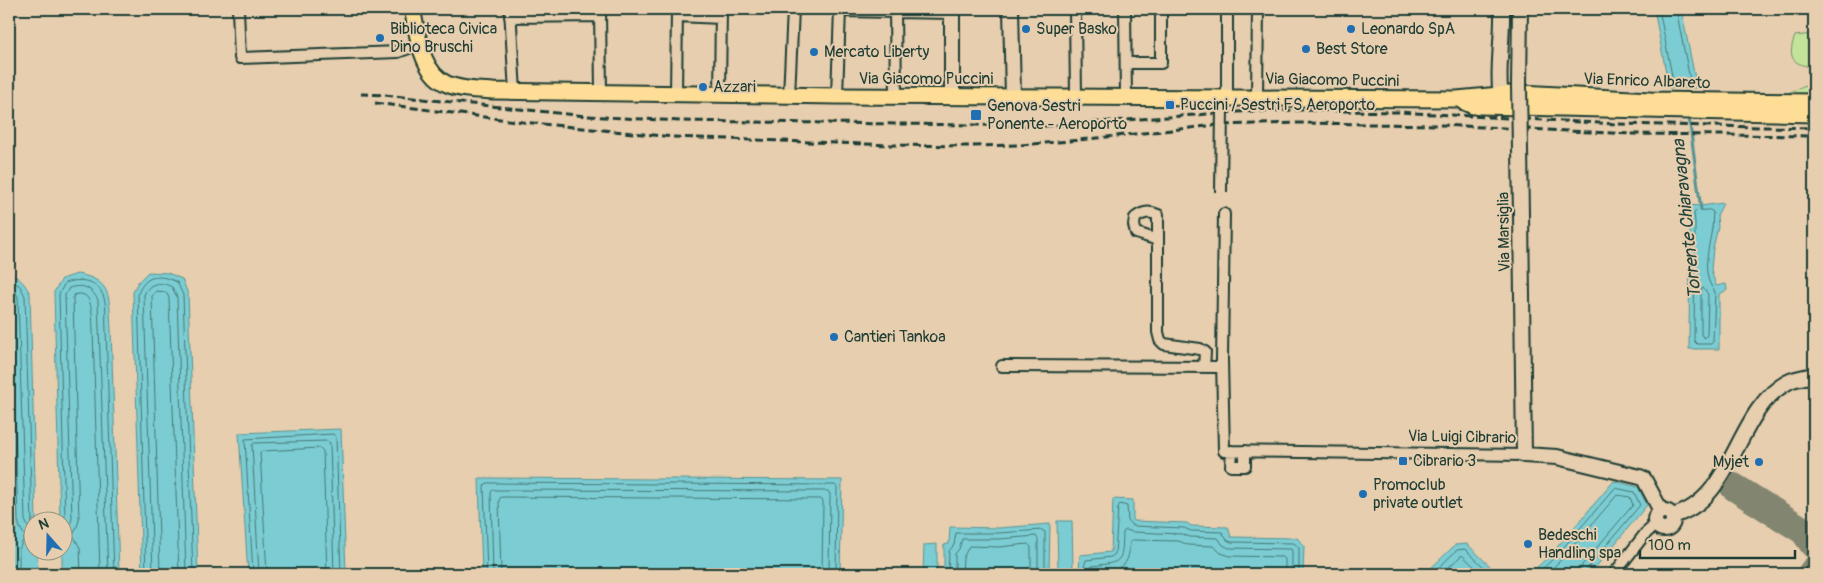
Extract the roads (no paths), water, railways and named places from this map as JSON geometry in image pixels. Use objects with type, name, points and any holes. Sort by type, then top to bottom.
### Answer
[{"type":"main road","name":"Via Giacomo Puccini","points":[[412,9],[420,44],[429,69],[438,79],[459,88],[515,92],[789,96],[1126,96],[1224,102],[1257,97],[1457,99],[1473,106],[1480,101]]},
{"type":"main road","name":"Via Enrico Albareto","points":[[1501,100],[1521,93],[1650,100],[1814,102]]},
{"type":"main road","name":"Via Enrico Albareto","points":[[1480,101],[1501,100],[1814,114]]},
{"type":"street","points":[[238,9],[240,58],[398,52],[420,44]]},
{"type":"street","points":[[789,96],[793,9]]},
{"type":"street","points":[[1011,9],[1013,96]]},
{"type":"street","points":[[1075,9],[1076,97]]},
{"type":"street","points":[[1125,9],[1126,96]]},
{"type":"street","points":[[1126,63],[1160,63],[1161,9]]},
{"type":"street","points":[[1221,192],[1227,9]]},
{"type":"street","points":[[1257,97],[1258,9]]},
{"type":"street","points":[[1501,100],[1502,9]]},
{"type":"street","name":"Via Marsiglia","points":[[1520,9],[1519,85],[1524,455]]},
{"type":"street","points":[[837,96],[840,10],[952,11],[952,96]]},
{"type":"street","points":[[895,10],[896,97]]},
{"type":"street","points":[[515,92],[510,13],[600,12],[601,93]]},
{"type":"street","points":[[676,94],[677,13],[721,13],[720,95]]},
{"type":"street","points":[[1480,101],[1500,71]]},
{"type":"street","points":[[1158,243],[1155,239],[1136,234],[1135,218],[1141,213],[1151,212],[1158,215],[1158,243],[1158,332],[1160,340],[1164,344],[1205,352],[1204,367]]},
{"type":"street","points":[[1224,214],[1222,366],[1224,451],[1232,451],[1232,466],[1244,466],[1245,452]]},
{"type":"street","points":[[1002,366],[1222,366]]},
{"type":"street","points":[[1614,574],[1662,515],[1691,509],[1706,497],[1724,470],[1757,411],[1771,395],[1788,381],[1814,374]]},
{"type":"street","name":"Via Luigi Cibrario","points":[[1232,451],[1557,457],[1644,479],[1662,515]]},
{"type":"water","points":[[1654,9],[1681,9],[1697,88],[1669,88]]},
{"type":"water","points":[[1723,203],[1717,216],[1718,227],[1713,248],[1711,270],[1716,286],[1726,284],[1727,290],[1719,294],[1719,349],[1689,349],[1690,222],[1687,205],[1701,206]]},
{"type":"water","points":[[148,272],[168,273],[182,279],[188,294],[198,574],[142,574],[133,292],[138,282]]},
{"type":"water","points":[[9,274],[22,281],[30,294],[36,510],[22,510],[22,560],[37,560],[38,574],[9,574]]},
{"type":"water","points":[[77,274],[89,277],[103,286],[109,300],[119,574],[62,574],[62,560],[72,560],[72,510],[60,510],[54,292],[62,279]]},
{"type":"water","points":[[341,429],[346,574],[248,574],[239,433]]},
{"type":"water","points":[[479,478],[842,480],[840,574],[482,574]]},
{"type":"water","points":[[1614,481],[1638,487],[1647,505],[1590,574],[1530,574],[1553,552]]},
{"type":"water","points":[[1113,499],[1133,500],[1133,521],[1228,527],[1231,537],[1297,538],[1304,546],[1303,574],[944,574],[944,545],[949,544],[950,527],[999,528],[1050,524],[1049,573],[1058,573],[1057,521],[1072,521],[1073,571],[1079,571],[1080,555],[1111,552]]},
{"type":"water","points":[[937,544],[937,574],[923,574],[924,545]]},
{"type":"water","points":[[1467,544],[1498,574],[1425,574],[1455,545]]},
{"type":"waterway","name":"Torrente Chiaravagna","points":[[1689,117],[1701,210]]},
{"type":"railway","points":[[361,94],[586,116],[680,121],[1045,126],[1235,112],[1300,110],[1397,112],[1617,124],[1814,128]]},
{"type":"railway","points":[[375,103],[523,122],[673,137],[891,145],[1020,145],[1217,125],[1300,123],[1441,125],[1632,134],[1814,136]]},
{"type":"place","name":"Super Basko","points":[[1026,29]]},
{"type":"place","name":"Leonardo SpA","points":[[1351,29]]},
{"type":"place","name":"Biblioteca Civica Dino Bruschi","points":[[380,38]]},
{"type":"place","name":"Best Store","points":[[1306,49]]},
{"type":"place","name":"Mercato Liberty","points":[[814,52]]},
{"type":"place","name":"Azzari","points":[[703,87]]},
{"type":"place","name":"Puccini / Sestri FS Aeroporto","points":[[1170,105]]},
{"type":"place","name":"Genova Sestri Ponente - Aeroporto","points":[[976,115]]},
{"type":"place","name":"Cantieri Tankoa","points":[[834,337]]},
{"type":"place","name":"Cibrario 3","points":[[1403,461]]},
{"type":"place","name":"Myjet","points":[[1759,462]]},
{"type":"place","name":"Promoclub private outlet","points":[[1363,494]]},
{"type":"place","name":"Bedeschi Handling spa","points":[[1528,544]]}]
